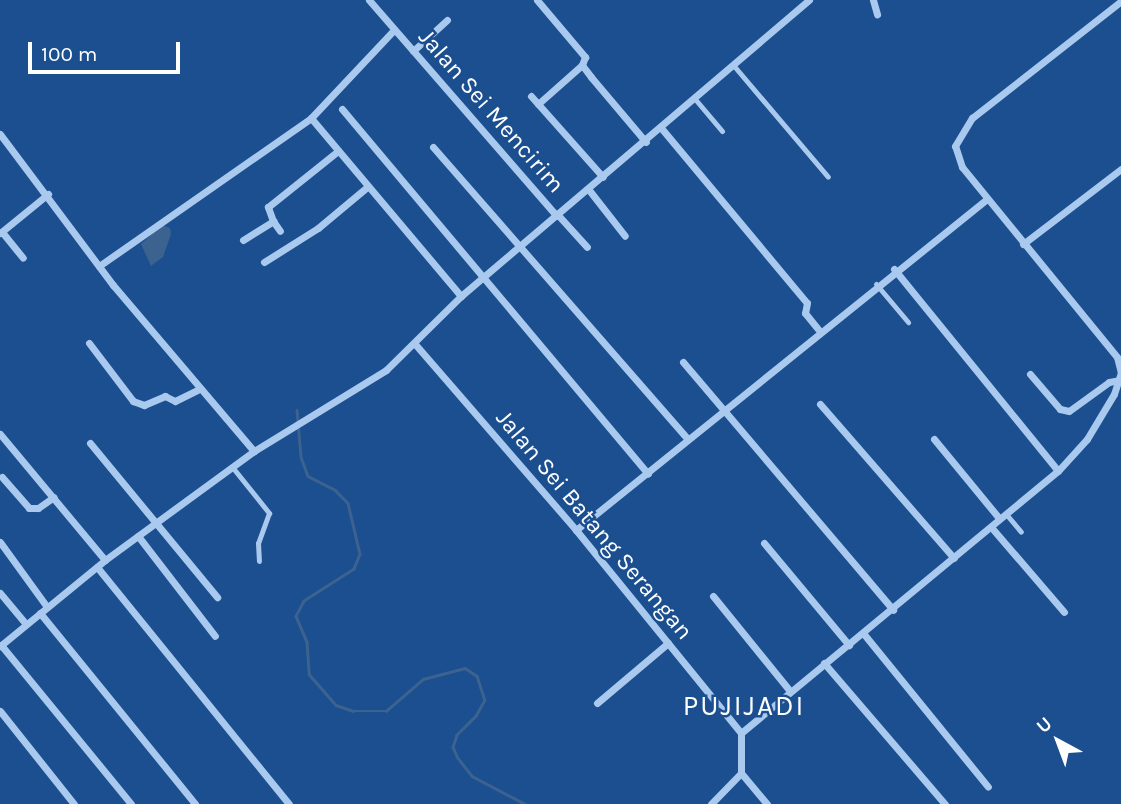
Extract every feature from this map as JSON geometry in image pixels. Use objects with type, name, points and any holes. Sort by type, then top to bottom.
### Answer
[{"type":"street","name":"Jalan Sei Mencirim","points":[[369,0],[587,247]]},
{"type":"street","points":[[537,0],[585,57],[582,65],[538,104]]},
{"type":"street","points":[[131,804],[1,646],[157,521],[294,425],[313,418],[365,386],[415,344],[461,296],[662,129],[809,0]]},
{"type":"street","points":[[873,0],[877,14]]},
{"type":"street","points":[[767,804],[741,773],[741,733],[1059,471],[1094,428],[1119,380],[1117,357],[1023,244],[956,157],[958,135],[972,118],[1121,1]]},
{"type":"street","points":[[413,51],[447,20]]},
{"type":"street","points":[[99,266],[311,118],[394,30]]},
{"type":"street","points":[[582,65],[646,142]]},
{"type":"street","points":[[531,96],[603,177]]},
{"type":"street","points":[[342,109],[648,474]]},
{"type":"street","points":[[311,118],[461,296]]},
{"type":"street","points":[[662,129],[807,303],[805,313],[819,330]]},
{"type":"street","points":[[0,134],[48,194],[99,266],[254,452]]},
{"type":"street","points":[[433,147],[688,439]]},
{"type":"street","points":[[280,231],[268,207],[338,151]]},
{"type":"street","points":[[1023,244],[1121,169]]},
{"type":"street","points":[[264,262],[318,228],[367,187]]},
{"type":"street","points":[[589,190],[625,236]]},
{"type":"street","points":[[23,258],[1,233],[48,194]]},
{"type":"street","points":[[576,530],[648,474],[894,269],[987,199]]},
{"type":"street","points":[[243,240],[273,221]]},
{"type":"street","points":[[894,269],[1059,471]]},
{"type":"street","points":[[89,343],[133,401],[144,405],[165,396],[175,401],[200,389]]},
{"type":"street","name":"Jalan Sei Batang Serangan","points":[[415,344],[576,530],[741,733]]},
{"type":"street","points":[[683,362],[893,610]]},
{"type":"street","points":[[1030,374],[1060,409],[1069,411],[1108,382],[1119,380]]},
{"type":"street","points":[[821,404],[954,558]]},
{"type":"street","points":[[0,434],[105,560]]},
{"type":"street","points":[[934,439],[1002,516]]},
{"type":"street","points":[[90,443],[217,597]]},
{"type":"street","points":[[2,477],[29,508],[38,508],[54,497]]},
{"type":"street","points":[[991,527],[1064,612]]},
{"type":"street","points":[[138,536],[215,636]]},
{"type":"street","points":[[0,542],[47,607]]},
{"type":"street","points":[[764,543],[849,645]]},
{"type":"street","points":[[97,567],[289,804]]},
{"type":"street","points":[[0,593],[26,624]]},
{"type":"street","points":[[713,596],[790,691]]},
{"type":"street","points":[[40,613],[195,804]]},
{"type":"street","points":[[863,633],[988,787]]},
{"type":"street","points":[[597,703],[668,643]]},
{"type":"street","points":[[824,663],[945,804]]},
{"type":"street","points":[[0,711],[74,804]]},
{"type":"street","points":[[711,804],[741,773]]},
{"type":"lane","points":[[734,66],[828,177]]},
{"type":"lane","points":[[695,99],[722,131]]},
{"type":"lane","points":[[876,284],[908,322]]},
{"type":"lane","points":[[233,468],[269,513],[270,520],[258,543],[259,561]]},
{"type":"lane","points":[[1002,516],[1021,532]]},
{"type":"water","points":[[162,225],[170,228],[171,234],[163,257],[151,266],[141,244]]},
{"type":"waterway","points":[[297,410],[301,457],[308,476],[335,490],[348,503],[360,554],[354,569],[304,601],[296,616],[307,642],[309,674],[336,705],[353,711],[386,711],[423,679],[465,668],[477,676],[485,700],[476,716],[457,735],[453,747],[472,776],[525,804]]},
{"type":"district","name":"PUJIJADI","points":[[744,706]]}]
